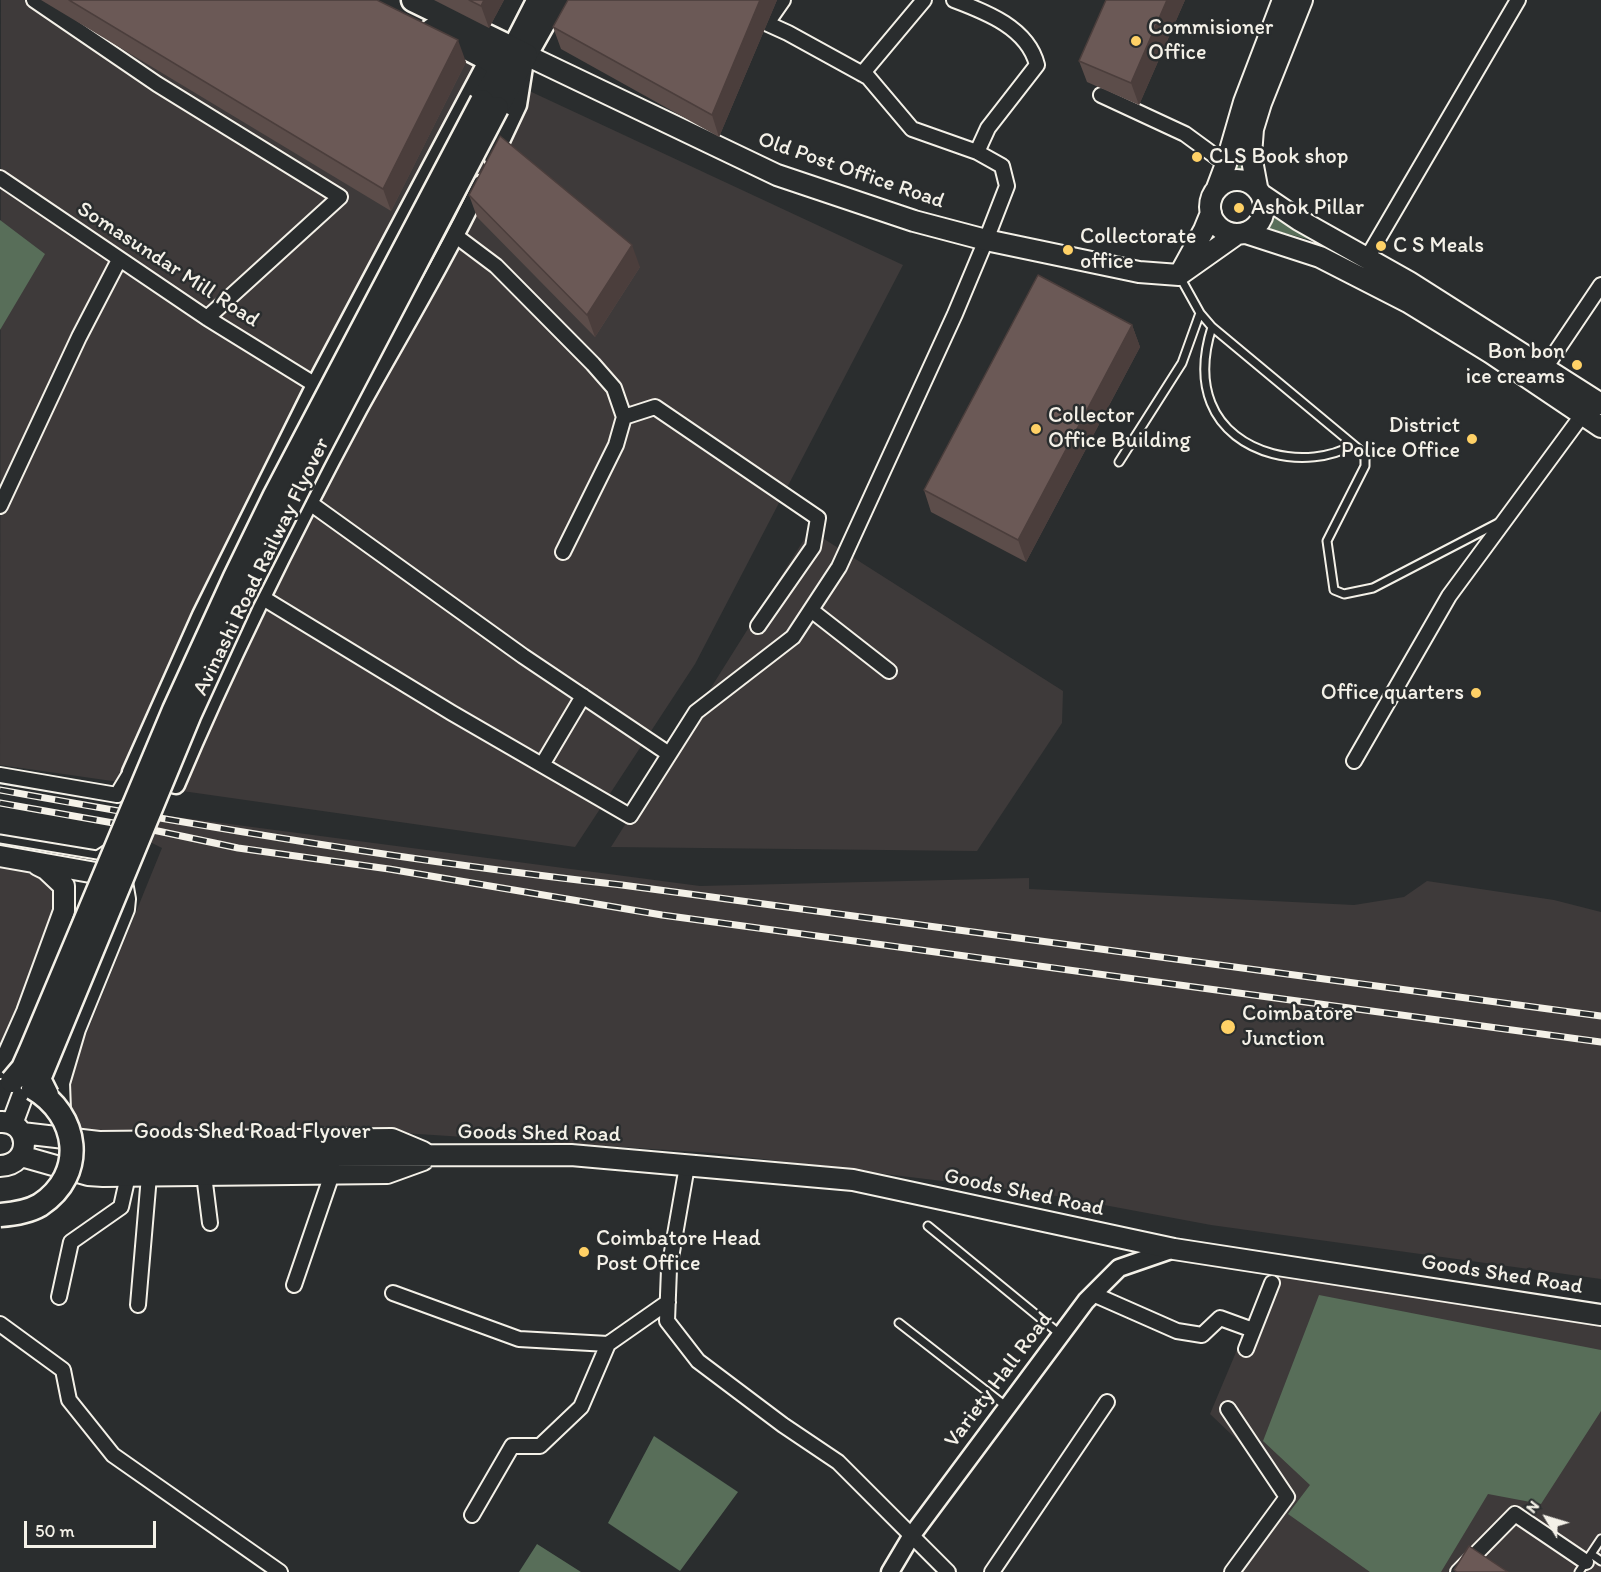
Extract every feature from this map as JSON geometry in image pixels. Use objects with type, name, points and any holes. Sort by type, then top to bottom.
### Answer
[{"type":"highway","points":[[413,0],[506,54]]},
{"type":"highway","points":[[392,11],[506,54]]},
{"type":"highway","name":"Avinashi Road Railway Flyover","points":[[71,1156],[69,1132],[39,1079],[189,716],[242,600],[489,105],[506,54]]},
{"type":"highway","name":"Avinashi Road Railway Flyover","points":[[9,1080],[23,1068],[32,1050],[174,710],[285,475],[489,105]]},
{"type":"highway","points":[[9,1080],[30,1086],[53,1103]]},
{"type":"highway","points":[[0,1215],[20,1213],[39,1205],[55,1193],[66,1176],[71,1156]]},
{"type":"main road","points":[[506,54],[538,0]]},
{"type":"main road","points":[[506,54],[557,0]]},
{"type":"main road","points":[[1179,275],[1261,222],[1264,213],[1251,155],[1253,129],[1302,0]]},
{"type":"main road","points":[[1179,275],[1204,230],[1210,213],[1210,204],[1226,164],[1244,102],[1280,1]]},
{"type":"main road","name":"Old Post Office Road","points":[[506,54],[662,114],[777,175],[914,221],[986,240],[1139,272],[1179,275]]},
{"type":"main road","points":[[1217,188],[1224,182],[1242,179],[1299,220],[1409,282],[1601,404]]},
{"type":"main road","points":[[1210,213],[1220,228],[1320,257],[1408,302],[1491,353],[1601,427]]},
{"type":"main road","points":[[322,423],[335,396]]},
{"type":"main road","points":[[0,856],[113,876],[122,882],[124,909],[75,1029],[53,1103]]},
{"type":"main road","points":[[1,1168],[16,1161],[24,1148],[11,1126],[7,1057],[27,1012],[64,911],[64,886],[46,869],[27,861]]},
{"type":"main road","points":[[11,1126],[99,1142],[392,1139],[434,1156]]},
{"type":"main road","name":"Goods Shed Road","points":[[434,1156],[571,1155],[853,1180],[1174,1249],[1601,1315]]},
{"type":"main road","points":[[21,1156],[88,1175],[128,1176],[387,1173],[434,1156]]},
{"type":"main road","name":"Goods Shed Road Flyover","points":[[71,1156],[434,1156]]},
{"type":"street","points":[[34,0],[157,84],[340,196],[207,318]]},
{"type":"street","points":[[263,598],[630,816],[696,712],[793,637],[839,567],[955,314],[1007,186],[1002,166],[977,152],[912,129],[868,77],[767,23],[732,14],[720,0]]},
{"type":"street","points":[[767,23],[783,0]]},
{"type":"street","points":[[862,74],[924,0]]},
{"type":"street","points":[[954,0],[981,10],[1017,31],[1034,55],[1037,65],[988,128],[977,152]]},
{"type":"street","points":[[1367,258],[1518,0]]},
{"type":"street","points":[[131,772],[176,785],[201,725],[309,503],[456,236],[518,105],[506,54]]},
{"type":"street","points":[[0,775],[117,795],[131,772],[201,615],[315,385],[506,54]]},
{"type":"street","points":[[1101,95],[1185,134],[1226,164]]},
{"type":"street","name":"Somasundar Mill Road","points":[[0,178],[207,318],[315,385],[359,409]]},
{"type":"street","points":[[456,236],[496,266],[592,364],[614,388],[624,417],[616,445],[563,552]]},
{"type":"street","points":[[0,506],[79,337],[119,260]]},
{"type":"street","points":[[1545,368],[1601,285]]},
{"type":"street","points":[[624,417],[655,407],[818,518],[813,547],[758,626]]},
{"type":"street","points":[[1354,761],[1449,596],[1583,414]]},
{"type":"street","points":[[309,503],[523,656],[669,754]]},
{"type":"street","points":[[811,610],[889,671]]},
{"type":"street","points":[[542,765],[583,696]]},
{"type":"street","points":[[687,1166],[669,1269],[667,1321],[698,1361],[783,1425],[838,1462],[948,1572]]},
{"type":"street","points":[[294,1285],[332,1174]]},
{"type":"street","points":[[204,1175],[210,1223]]},
{"type":"street","points":[[58,1297],[71,1242],[121,1207],[128,1176]]},
{"type":"street","points":[[138,1305],[149,1176]]},
{"type":"street","name":"Variety Hall Road","points":[[890,1572],[912,1535],[1093,1294],[1119,1268],[1174,1249]]},
{"type":"street","points":[[1246,1349],[1272,1283]]},
{"type":"street","points":[[393,1293],[519,1339],[608,1344]]},
{"type":"street","points":[[1093,1294],[1177,1331],[1203,1335],[1220,1318],[1253,1330]]},
{"type":"street","points":[[472,1515],[512,1446],[540,1446],[581,1407],[608,1344],[668,1302]]},
{"type":"street","points":[[0,1324],[63,1370],[69,1400],[113,1455],[280,1572]]},
{"type":"street","points":[[992,1572],[1107,1402]]},
{"type":"street","points":[[1228,1409],[1287,1497],[1232,1572]]},
{"type":"street","points":[[1458,1572],[1515,1514],[1585,1563]]},
{"type":"lane","points":[[1179,275],[1200,313],[1212,327],[1361,451],[1365,459],[1365,466],[1327,541],[1334,590],[1344,594],[1373,588],[1506,518]]},
{"type":"lane","points":[[1119,462],[1182,363],[1200,313]]},
{"type":"lane","points":[[1212,327],[1205,348],[1204,378],[1211,403],[1220,420],[1236,436],[1271,455],[1292,458],[1338,453],[1353,445]]},
{"type":"lane","points":[[0,839],[97,855],[128,835]]},
{"type":"lane","points":[[928,1226],[1061,1335]]},
{"type":"lane","points":[[899,1323],[1007,1407]]},
{"type":"lane","points":[[1585,1563],[1601,1539]]},
{"type":"lane","points":[[1585,1563],[1601,1561]]},
{"type":"shaded area","points":[[1,0],[334,0],[903,265],[695,664],[575,847],[0,765]]},
{"type":"shaded area","points":[[810,530],[1063,691],[1062,723],[977,851],[611,847]]},
{"type":"shaded area","points":[[161,815],[700,886],[1029,878],[1029,889],[1354,905],[1404,897],[1427,881],[1554,900],[1601,912],[1601,1279],[1211,1225],[1040,1193],[714,1153],[371,1131],[84,1135],[64,1089],[162,848],[146,840]]},
{"type":"shaded area","points":[[0,868],[44,874],[56,891],[56,908],[0,1053]]},
{"type":"shaded area","points":[[1271,1269],[1601,1323],[1601,1572],[1222,1572],[1295,1495],[1210,1414]]},
{"type":"green space","points":[[1245,132],[1249,178],[1239,175],[1228,176]]},
{"type":"green space","points":[[1269,208],[1311,240],[1261,227]]},
{"type":"green space","points":[[0,220],[45,254],[0,330]]},
{"type":"green space","points":[[1319,1295],[1601,1350],[1601,1411],[1541,1504],[1488,1494],[1441,1572],[1370,1572],[1288,1514],[1310,1485],[1263,1441]]},
{"type":"green space","points":[[654,1436],[738,1492],[680,1571],[608,1523]]},
{"type":"green space","points":[[537,1544],[581,1572],[519,1572]]},
{"type":"building","points":[[69,0],[377,0],[458,40],[383,189]]},
{"type":"building","points":[[469,0],[484,0],[481,6]]},
{"type":"building","points":[[568,0],[760,0],[712,115],[553,27]]},
{"type":"building","points":[[1106,0],[1167,0],[1131,83],[1079,61]]},
{"type":"building","points":[[500,136],[632,245],[587,315],[469,195]]},
{"type":"building","name":"Collector Office Building","points":[[1038,275],[1132,325],[1018,540],[924,490]]},
{"type":"building","points":[[1469,1546],[1508,1572],[1457,1572],[1454,1570]]},
{"type":"railway","points":[[0,790],[388,855],[1601,1016]]},
{"type":"railway","points":[[0,803],[153,830],[238,848],[389,869],[662,915],[1601,1042]]},
{"type":"place","name":"Commisioner Office","points":[[1136,41]]},
{"type":"place","name":"CLS Book shop","points":[[1197,157]]},
{"type":"place","name":"Ashok Pillar","points":[[1239,208]]},
{"type":"place","name":"C S Meals","points":[[1381,246]]},
{"type":"place","name":"Collectorate office","points":[[1068,250]]},
{"type":"place","name":"Bon bon ice creams","points":[[1577,365]]},
{"type":"place","name":"Collector Office Building","points":[[1036,429]]},
{"type":"place","name":"District Police Office","points":[[1472,439]]},
{"type":"place","name":"Office quarters","points":[[1476,693]]},
{"type":"place","name":"Coimbatore Junction","points":[[1228,1027]]},
{"type":"place","name":"Coimbatore Head Post Office","points":[[584,1252]]}]
